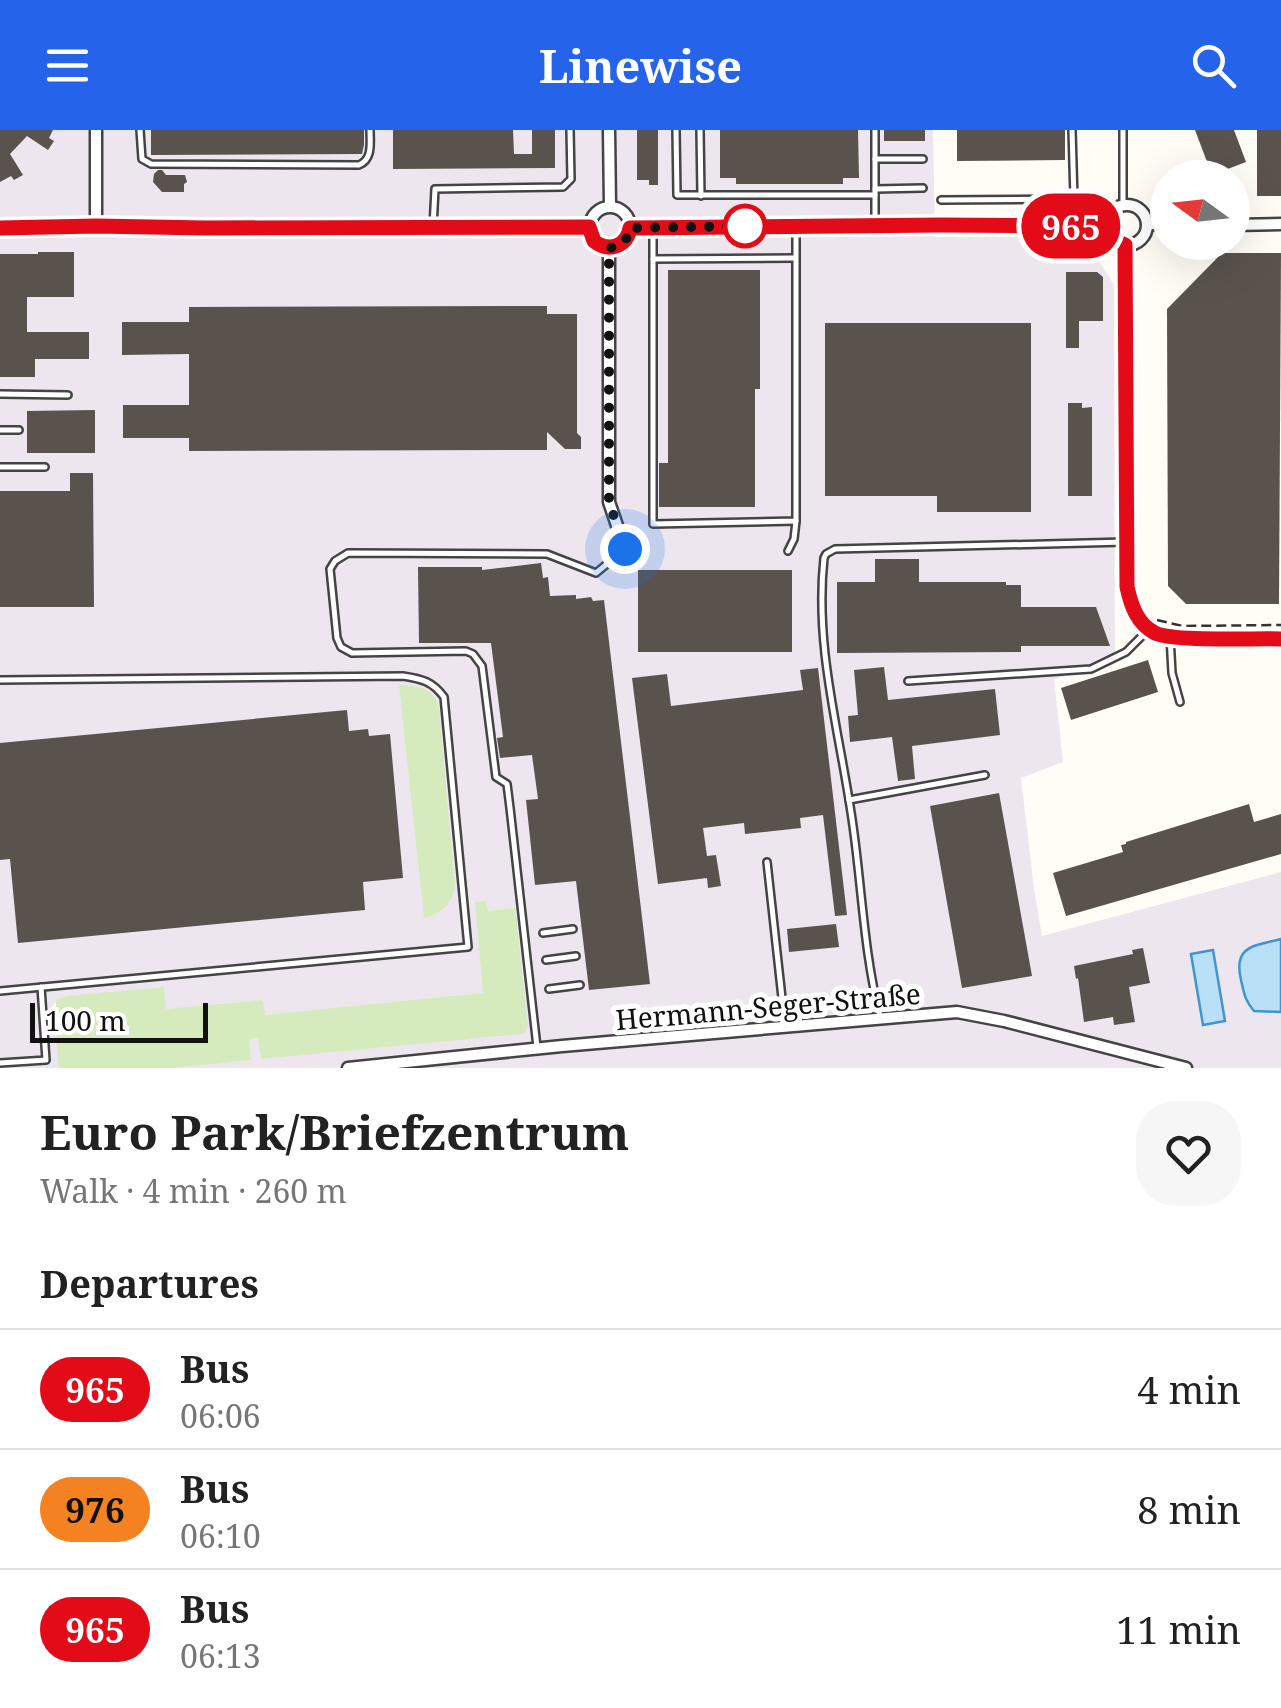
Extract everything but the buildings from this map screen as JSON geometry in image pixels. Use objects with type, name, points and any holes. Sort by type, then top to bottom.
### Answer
[{"type":"street","points":[[96,130],[96,226]]},
{"type":"street","points":[[609,130],[610,206]]},
{"type":"street","points":[[1123,205],[1142,211],[1147,224],[1141,240],[1125,245],[1112,239],[1107,226],[1111,212],[1123,205]]},
{"type":"street","points":[[610,206],[624,212],[630,228],[625,241],[609,248],[594,241],[589,227],[595,213],[610,206]]},
{"type":"street","points":[[1250,225],[1281,224]]},
{"type":"street","points":[[630,228],[1107,226]]},
{"type":"street","points":[[0,228],[589,227]]},
{"type":"street","points":[[1125,245],[1126,542],[1127,587],[1132,608],[1156,634],[1281,639]]},
{"type":"street","points":[[609,248],[609,502],[625,549]]},
{"type":"street","name":"Hermann-Seger-Straße","points":[[348,1068],[957,1012],[1186,1068]]},
{"type":"lane","points":[[140,130],[142,159],[151,164],[359,165],[370,156],[370,130]]},
{"type":"lane","points":[[433,228],[434,188],[563,187],[571,179],[570,130]]},
{"type":"lane","points":[[676,130],[677,194],[923,188]]},
{"type":"lane","points":[[700,130],[700,196]]},
{"type":"lane","points":[[875,130],[875,226]]},
{"type":"lane","points":[[941,200],[1074,199],[1072,130]]},
{"type":"lane","points":[[1123,205],[1124,130]]},
{"type":"lane","points":[[875,159],[923,159]]},
{"type":"lane","points":[[788,551],[796,521],[796,226]]},
{"type":"lane","points":[[653,228],[653,524],[796,521]]},
{"type":"lane","points":[[653,259],[796,258]]},
{"type":"lane","points":[[0,394],[68,395]]},
{"type":"lane","points":[[0,430],[19,430]]},
{"type":"lane","points":[[0,468],[45,467]]},
{"type":"lane","points":[[880,1020],[823,650],[826,554],[835,549],[1126,542]]},
{"type":"lane","points":[[537,1048],[510,808],[506,784],[496,776],[482,666],[466,651],[352,653],[341,648],[330,569],[348,553],[547,554],[596,573],[625,549]]},
{"type":"lane","points":[[908,682],[1090,670],[1126,652],[1149,628]]},
{"type":"lane","points":[[1170,636],[1172,673],[1180,702]]},
{"type":"lane","points":[[0,680],[403,676],[435,684],[444,696],[468,947],[0,991]]},
{"type":"lane","points":[[849,800],[985,776]]},
{"type":"lane","points":[[767,862],[786,1028]]},
{"type":"lane","points":[[542,933],[573,929]]},
{"type":"lane","points":[[546,960],[576,956]]},
{"type":"lane","points":[[549,988],[580,985]]},
{"type":"lane","points":[[0,1064],[46,1060],[40,988]]},
{"type":"path","points":[[1148,612],[1157,620],[1182,626],[1281,625]]},
{"type":"shaded area","points":[[0,130],[933,130],[935,237],[1084,237],[1114,285],[1115,663],[1054,679],[1063,762],[1021,778],[1042,936],[1281,872],[1281,1068],[0,1068]]},
{"type":"green space","points":[[399,685],[424,689],[439,708],[455,887],[445,907],[424,918]]},
{"type":"green space","points":[[486,901],[488,911],[515,908],[528,1025],[521,1034],[261,1059],[258,1038],[249,1039],[251,1060],[172,1068],[59,1068],[53,1008],[57,999],[66,996],[164,987],[166,1009],[263,1000],[265,1015],[483,993],[475,902]]},
{"type":"water","points":[[1281,939],[1281,1012],[1254,1011],[1244,993],[1240,960],[1248,949]]},
{"type":"water","points":[[1213,950],[1225,1021],[1203,1025],[1191,954]]},
{"type":"bus line","name":"965","points":[[0,228],[589,227],[594,241],[609,248],[625,241],[630,228],[1107,226],[1112,239],[1125,245],[1127,587],[1132,608],[1156,634],[1281,639]]},
{"type":"route","points":[[625,549],[609,502],[609,248],[625,241],[630,228],[745,226]]}]
